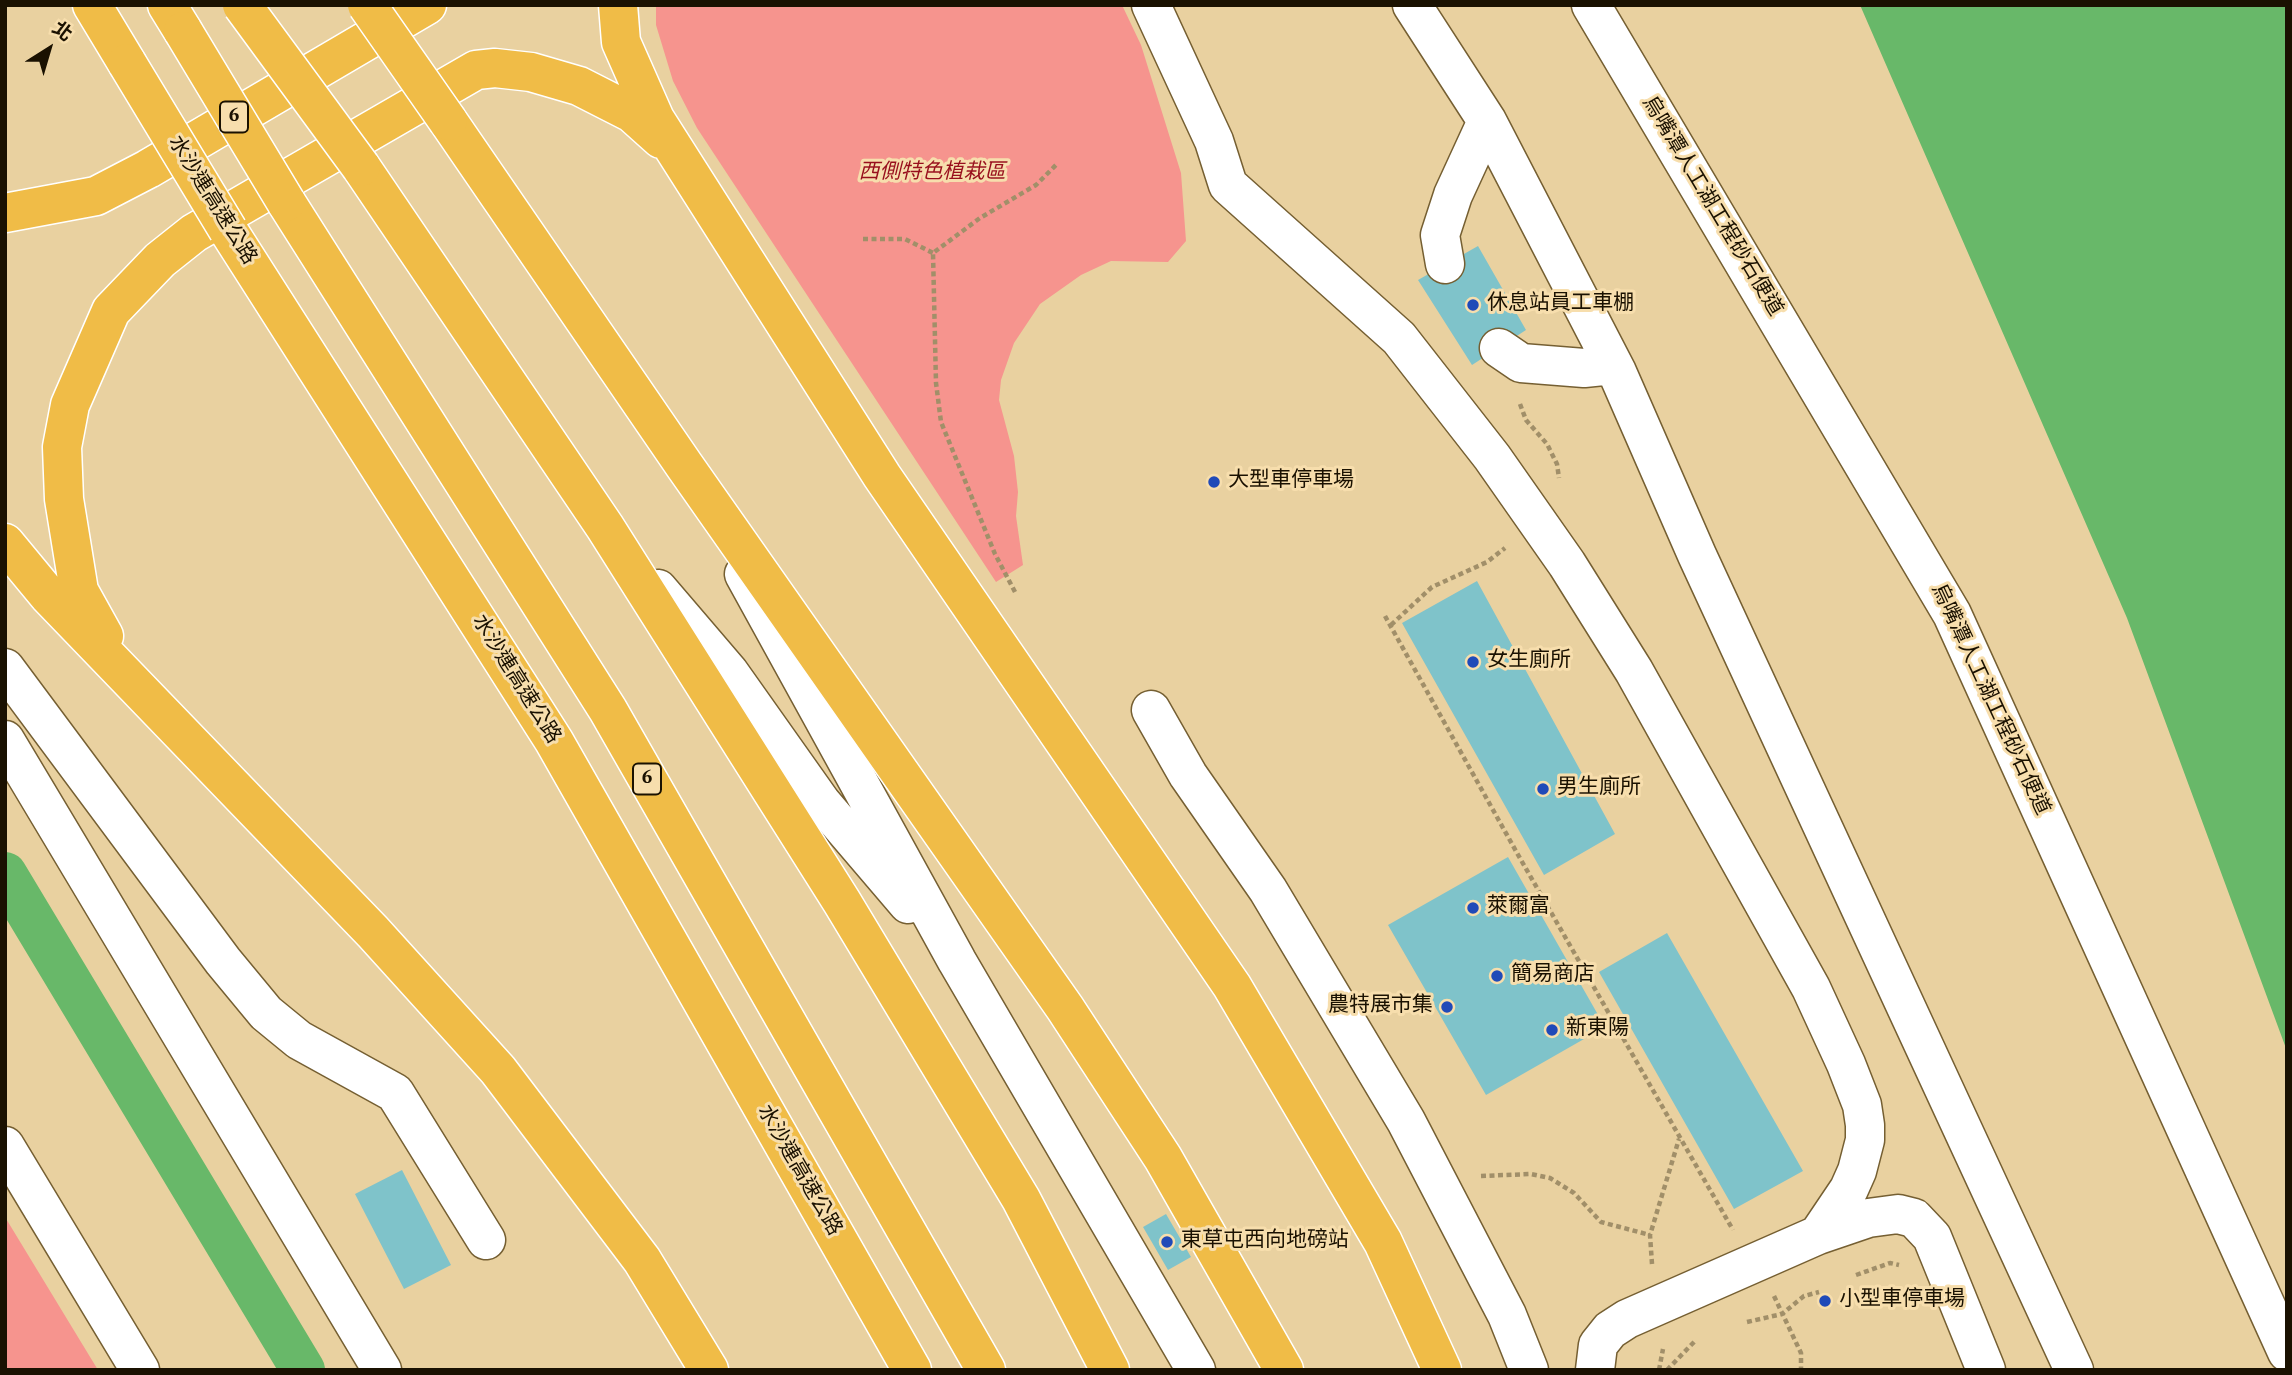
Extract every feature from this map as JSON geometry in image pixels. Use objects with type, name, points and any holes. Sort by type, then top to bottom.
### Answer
[{"type":"highway","name":"水沙連高速公路","points":[[92,5],[228,230],[554,741],[912,1370]]},
{"type":"highway","points":[[242,5],[361,167],[605,527],[842,902],[1021,1199],[1110,1370]]},
{"type":"highway","points":[[367,5],[684,465],[1065,1007],[1163,1158],[1284,1370]]},
{"type":"highway","points":[[5,213],[96,196],[148,169],[427,5]]},
{"type":"highway","points":[[618,5],[621,42],[655,119],[883,475],[1232,986],[1383,1242],[1441,1370]]},
{"type":"highway","name":"6","points":[[175,18],[286,202],[608,710],[986,1370]]},
{"type":"highway","points":[[146,699],[94,622],[79,591],[64,499],[62,447],[70,405],[111,311],[128,290],[194,233],[476,70],[495,68],[531,72],[579,86],[632,113],[675,151]]},
{"type":"highway","points":[[5,543],[48,596],[373,932],[498,1070],[642,1260],[709,1370]]},
{"type":"street","points":[[1151,5],[1213,141],[1228,185],[1399,338],[1492,457],[1567,564],[1654,704],[1805,976],[1846,1064],[1862,1105],[1865,1125],[1865,1140],[1857,1171],[1818,1235]]},
{"type":"street","points":[[1412,5],[1488,121],[1613,365],[1696,555],[2074,1370]]},
{"type":"street","name":"烏嘴潭人工湖工程砂石便道","points":[[1591,5],[1952,614],[2287,1352]]},
{"type":"street","points":[[1445,264],[1440,235],[1453,195],[1488,121]]},
{"type":"street","points":[[1510,356],[1584,368],[1613,365]]},
{"type":"street","points":[[684,465],[957,961],[1196,1370]]},
{"type":"street","points":[[605,527],[729,672],[821,802],[957,961]]},
{"type":"street","points":[[5,668],[223,961],[266,1013],[299,1040],[395,1093],[486,1240]]},
{"type":"street","points":[[1151,710],[1188,775],[1268,890],[1406,1121],[1507,1315],[1529,1370]]},
{"type":"street","points":[[5,740],[382,1370]]},
{"type":"street","points":[[5,1146],[140,1370]]},
{"type":"street","points":[[1595,1370],[1598,1345],[1610,1330],[1698,1285],[1818,1235],[1868,1218],[1898,1214],[1914,1218],[1921,1223],[1945,1266],[1986,1370]]},
{"type":"path","points":[[863,239],[905,239],[933,253]]},
{"type":"path","points":[[1510,356],[1516,394],[1526,420],[1547,444],[1558,464],[1559,484]]},
{"type":"path","points":[[1391,625],[1432,587],[1487,562],[1507,546]]},
{"type":"path","points":[[1385,615],[1729,1227],[1737,1233]]},
{"type":"path","points":[[1653,1272],[1650,1235],[1679,1139]]},
{"type":"path","points":[[1473,1177],[1531,1174],[1550,1178],[1574,1192],[1601,1222],[1650,1235]]},
{"type":"path","points":[[1856,1275],[1891,1263],[1908,1271]]},
{"type":"path","points":[[1772,1291],[1801,1353],[1801,1370]]},
{"type":"path","points":[[1747,1322],[1782,1314],[1804,1296],[1819,1292]]},
{"type":"path","points":[[1667,1370],[1695,1341]]},
{"type":"green space","name":"西側特色植栽區","points":[[656,5],[1122,5],[1141,45],[1181,173],[1186,241],[1168,262],[1111,261],[1081,275],[1040,304],[1014,343],[1001,380],[999,400],[1014,456],[1018,492],[1016,516],[1023,565],[996,582],[697,128],[673,81],[656,25]]},
{"type":"green space","points":[[5,1217],[98,1370],[5,1370]]},
{"type":"shaded area","points":[[1860,5],[2287,5],[2287,1051],[2127,618]]},
{"type":"building","name":"休息站員工車棚","points":[[1478,246],[1526,330],[1472,365],[1418,280]]},
{"type":"building","points":[[1477,581],[1615,834],[1544,875],[1402,623]]},
{"type":"building","name":"簡易商店","points":[[1508,857],[1605,1027],[1486,1095],[1388,925]]},
{"type":"building","points":[[1667,933],[1803,1171],[1734,1209],[1599,972]]},
{"type":"building","points":[[402,1170],[451,1265],[404,1289],[355,1194]]},
{"type":"building","name":"東草屯西向地磅站","points":[[1166,1214],[1191,1257],[1168,1270],[1143,1227]]},
{"type":"waterway","points":[[5,874],[303,1370]]},
{"type":"place","name":"休息站員工車棚","points":[[1473,305]]},
{"type":"place","name":"大型車停車場","points":[[1214,482]]},
{"type":"place","name":"女生廁所","points":[[1473,662]]},
{"type":"place","name":"男生廁所","points":[[1543,789]]},
{"type":"place","name":"萊爾富","points":[[1473,908]]},
{"type":"place","name":"簡易商店","points":[[1497,976]]},
{"type":"place","name":"農特展市集","points":[[1447,1007]]},
{"type":"place","name":"新東陽","points":[[1552,1030]]},
{"type":"place","name":"東草屯西向地磅站","points":[[1167,1242]]},
{"type":"place","name":"小型車停車場","points":[[1825,1301]]}]
